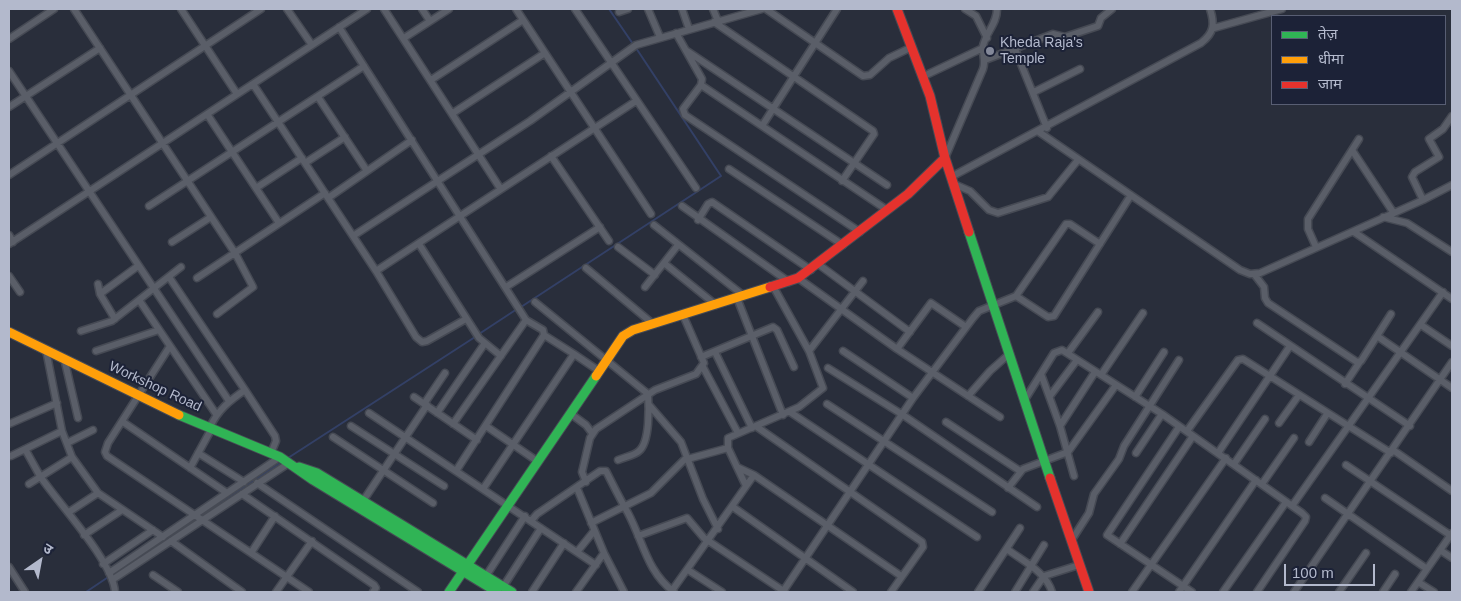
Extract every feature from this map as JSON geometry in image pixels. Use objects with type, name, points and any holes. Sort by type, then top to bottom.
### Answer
[{"type":"main road","points":[[897,9],[924,76],[946,158],[992,305],[1089,592]]},
{"type":"main road","points":[[449,592],[623,336],[653,324],[798,278],[815,267],[908,194],[946,158]]},
{"type":"main road","name":"Workshop Road","points":[[9,332],[139,397],[317,473],[500,590],[512,592]]},
{"type":"main road","name":"Workshop Road","points":[[286,461],[313,480],[465,568],[486,576],[500,590]]},
{"type":"street","points":[[9,39],[54,9]]},
{"type":"street","points":[[74,9],[188,181],[254,287],[217,314]]},
{"type":"street","points":[[181,9],[237,94]]},
{"type":"street","points":[[9,175],[261,9]]},
{"type":"street","points":[[287,9],[312,45]]},
{"type":"street","points":[[9,235],[11,243],[367,9]]},
{"type":"street","points":[[384,9],[432,80],[500,188]]},
{"type":"street","points":[[422,9],[430,21]]},
{"type":"street","points":[[404,38],[449,9]]},
{"type":"street","points":[[516,9],[651,214]]},
{"type":"street","points":[[575,9],[696,188]]},
{"type":"street","points":[[619,12],[628,9]]},
{"type":"street","points":[[648,9],[660,37]]},
{"type":"street","points":[[682,9],[689,29]]},
{"type":"street","points":[[713,9],[716,22],[873,131],[874,134],[842,181]]},
{"type":"street","points":[[353,236],[479,154],[634,47],[660,37],[762,9]]},
{"type":"street","points":[[766,9],[814,44],[864,76],[873,73],[889,58],[912,46]]},
{"type":"street","points":[[762,126],[836,9]]},
{"type":"street","points":[[965,9],[976,16],[986,38]]},
{"type":"street","points":[[946,158],[985,60],[983,48],[995,20],[997,9]]},
{"type":"street","points":[[985,60],[1053,34],[1065,37],[1098,26],[1101,18],[1112,9]]},
{"type":"street","points":[[1078,160],[1048,197],[998,213],[989,210],[970,191],[953,181],[1209,38],[1214,28],[1210,9]]},
{"type":"street","points":[[1214,28],[1282,9]]},
{"type":"street","points":[[432,80],[523,20]]},
{"type":"street","points":[[338,27],[438,180],[526,320],[543,330],[544,335],[598,371]]},
{"type":"street","points":[[676,33],[701,76],[701,85],[684,108],[685,115],[860,232]]},
{"type":"street","points":[[9,107],[100,48]]},
{"type":"street","points":[[924,76],[983,48]]},
{"type":"street","points":[[684,49],[886,185]]},
{"type":"street","points":[[1016,49],[1047,128]]},
{"type":"street","points":[[453,113],[545,53]]},
{"type":"street","points":[[149,206],[364,66]]},
{"type":"street","points":[[1034,92],[1080,69]]},
{"type":"street","points":[[9,72],[229,400]]},
{"type":"street","points":[[253,84],[376,271],[416,337],[422,342],[439,336],[466,319]]},
{"type":"street","points":[[701,85],[888,210]]},
{"type":"street","points":[[318,97],[368,171]]},
{"type":"street","points":[[376,271],[593,127],[636,101]]},
{"type":"street","points":[[207,114],[279,223]]},
{"type":"street","points":[[1423,200],[1412,177],[1415,172],[1440,157],[1429,138],[1443,129],[1452,116]]},
{"type":"street","points":[[1039,132],[1240,270],[1254,274],[1264,287],[1265,298],[1268,303],[1359,362]]},
{"type":"street","points":[[256,188],[345,137]]},
{"type":"street","points":[[1316,247],[1308,229],[1308,219],[1359,139]]},
{"type":"street","points":[[197,278],[279,223],[368,171],[412,140]]},
{"type":"street","points":[[1352,150],[1393,212]]},
{"type":"street","points":[[551,156],[609,242]]},
{"type":"street","points":[[729,168],[843,245]]},
{"type":"street","points":[[1254,274],[1354,232],[1452,185]]},
{"type":"street","points":[[1016,296],[1048,317],[1054,316],[1131,195]]},
{"type":"street","points":[[698,220],[708,204],[712,202],[856,292],[910,332]]},
{"type":"street","points":[[682,206],[698,220],[789,282]]},
{"type":"street","points":[[172,242],[211,217]]},
{"type":"street","points":[[1383,217],[1407,223],[1452,252]]},
{"type":"street","points":[[638,536],[687,518],[698,532],[709,541],[785,591],[913,398],[979,312],[1016,296],[1066,224],[1070,224],[1100,244]]},
{"type":"street","points":[[654,225],[740,297],[783,415]]},
{"type":"street","points":[[506,287],[600,227]]},
{"type":"street","points":[[1354,232],[1452,299]]},
{"type":"street","points":[[419,244],[477,336],[501,356]]},
{"type":"street","points":[[645,287],[678,246]]},
{"type":"street","points":[[618,247],[655,275]]},
{"type":"street","points":[[664,263],[716,305]]},
{"type":"street","points":[[100,294],[138,266]]},
{"type":"street","points":[[81,331],[115,319],[181,268]]},
{"type":"street","points":[[586,268],[653,324]]},
{"type":"street","points":[[9,276],[20,292]]},
{"type":"street","points":[[169,276],[275,436],[276,441],[271,453]]},
{"type":"street","points":[[798,278],[897,349],[1000,417]]},
{"type":"street","points":[[809,351],[863,281]]},
{"type":"street","points":[[98,284],[100,294],[115,319]]},
{"type":"street","points":[[746,486],[728,448],[728,438],[790,412],[809,400],[822,388],[809,351],[773,286]]},
{"type":"street","points":[[1292,506],[1443,292]]},
{"type":"street","points":[[139,300],[216,414]]},
{"type":"street","points":[[535,302],[608,359],[648,394],[649,405],[643,445],[636,453],[618,460]]},
{"type":"street","points":[[897,349],[931,303],[966,327]]},
{"type":"street","points":[[1068,353],[1098,312]]},
{"type":"street","points":[[1060,426],[1143,313]]},
{"type":"street","points":[[1345,384],[1391,314]]},
{"type":"street","points":[[683,315],[701,356],[703,367],[738,433]]},
{"type":"street","points":[[453,424],[526,320]]},
{"type":"street","points":[[1257,323],[1410,426]]},
{"type":"street","points":[[1421,324],[1452,346]]},
{"type":"street","points":[[701,356],[775,328],[794,367]]},
{"type":"street","points":[[96,352],[159,330]]},
{"type":"street","points":[[456,471],[544,335]]},
{"type":"street","points":[[1377,336],[1452,388]]},
{"type":"street","points":[[437,413],[485,343]]},
{"type":"street","points":[[170,346],[105,448],[107,456],[309,592]]},
{"type":"street","points":[[1218,453],[1290,346]]},
{"type":"street","points":[[46,350],[62,431],[72,457],[98,493],[163,537]]},
{"type":"street","points":[[1024,401],[1057,350],[1068,353],[1187,431],[1305,515],[1305,521],[1257,592]]},
{"type":"street","points":[[843,351],[913,398]]},
{"type":"street","points":[[715,352],[754,427],[922,542],[923,547],[892,592]]},
{"type":"street","points":[[1135,397],[1164,352]]},
{"type":"street","points":[[483,489],[574,354]]},
{"type":"street","points":[[968,396],[1008,355]]},
{"type":"street","points":[[64,358],[78,418]]},
{"type":"street","points":[[1187,431],[1240,358],[1269,375],[1348,428],[1392,452],[1452,491]]},
{"type":"street","points":[[1050,396],[1077,360]]},
{"type":"street","points":[[1071,541],[1089,512],[1097,489],[1119,459],[1124,446],[1179,360]]},
{"type":"street","points":[[1294,592],[1349,515],[1452,362]]},
{"type":"street","points":[[586,482],[582,472],[592,434],[648,394],[696,374],[703,367]]},
{"type":"street","points":[[828,368],[903,415],[1037,508]]},
{"type":"street","points":[[363,501],[445,373]]},
{"type":"street","points":[[1041,374],[1060,426],[1074,476]]},
{"type":"street","points":[[1008,488],[1020,471],[1068,452],[1116,385]]},
{"type":"street","points":[[190,468],[216,414],[229,400],[245,390]]},
{"type":"street","points":[[1279,423],[1299,395]]},
{"type":"street","points":[[414,397],[477,440]]},
{"type":"street","points":[[9,424],[57,403]]},
{"type":"street","points":[[826,404],[992,512]]},
{"type":"street","points":[[649,405],[678,436],[703,500],[718,529]]},
{"type":"street","points":[[790,412],[977,537]]},
{"type":"street","points":[[369,413],[596,564]]},
{"type":"street","points":[[571,414],[586,425],[592,434]]},
{"type":"street","points":[[1136,453],[1162,414]]},
{"type":"street","points":[[1309,442],[1327,414]]},
{"type":"street","points":[[1234,464],[1265,418]]},
{"type":"street","points":[[123,422],[227,494]]},
{"type":"street","points":[[946,422],[1020,471]]},
{"type":"street","points":[[351,426],[444,486]]},
{"type":"street","points":[[486,426],[537,461]]},
{"type":"street","points":[[1179,427],[1108,532],[1110,538],[1151,565],[1181,589],[1192,592]]},
{"type":"street","points":[[67,444],[93,430]]},
{"type":"street","points":[[11,456],[62,431]]},
{"type":"street","points":[[1120,544],[1193,436]]},
{"type":"street","points":[[334,437],[433,503]]},
{"type":"street","points":[[1262,484],[1294,438]]},
{"type":"street","points":[[591,523],[651,493],[681,462],[728,448]]},
{"type":"street","points":[[25,449],[41,476],[69,512],[104,564],[115,592]]},
{"type":"street","points":[[198,453],[244,482]]},
{"type":"street","points":[[29,484],[72,457]]},
{"type":"street","points":[[1132,592],[1226,458]]},
{"type":"street","points":[[110,576],[171,541],[244,482],[286,461]]},
{"type":"street","points":[[110,576],[163,537],[242,494],[286,461]]},
{"type":"street","points":[[1346,465],[1451,533],[1411,592]]},
{"type":"street","points":[[738,467],[754,475],[902,576]]},
{"type":"street","points":[[531,521],[537,514],[600,471],[606,471],[658,579],[673,592],[754,475]]},
{"type":"street","points":[[1181,589],[1256,480]]},
{"type":"street","points":[[257,484],[418,592]]},
{"type":"street","points":[[577,488],[594,531],[624,592]]},
{"type":"street","points":[[69,512],[98,493]]},
{"type":"street","points":[[242,494],[374,585],[376,588],[373,592]]},
{"type":"street","points":[[1324,498],[1427,569]]},
{"type":"street","points":[[1224,592],[1286,502]]},
{"type":"street","points":[[733,507],[853,592]]},
{"type":"street","points":[[84,535],[122,510]]},
{"type":"street","points":[[251,553],[276,516]]},
{"type":"street","points":[[486,576],[525,516]]},
{"type":"street","points":[[500,590],[541,528]]},
{"type":"street","points":[[978,592],[1020,528]]},
{"type":"street","points":[[104,564],[153,530]]},
{"type":"street","points":[[577,552],[594,531]]},
{"type":"street","points":[[171,541],[242,592]]},
{"type":"street","points":[[276,592],[312,541]]},
{"type":"street","points":[[532,592],[564,543]]},
{"type":"street","points":[[1014,592],[1044,545]]},
{"type":"street","points":[[1007,549],[1044,576],[1049,582],[1052,592]]},
{"type":"street","points":[[1440,550],[1452,558]]},
{"type":"street","points":[[576,592],[604,553]]},
{"type":"street","points":[[1340,592],[1366,553]]},
{"type":"street","points":[[1032,592],[1044,576],[1079,565]]},
{"type":"street","points":[[9,567],[25,592]]},
{"type":"street","points":[[688,570],[722,592]]},
{"type":"street","points":[[1383,592],[1395,574]]},
{"type":"street","points":[[153,575],[178,592]]},
{"type":"street","points":[[1418,582],[1434,592]]},
{"type":"waterway","points":[[609,9],[633,44]]},
{"type":"waterway","points":[[521,307],[721,176],[636,48]]},
{"type":"waterway","points":[[479,334],[517,309]]},
{"type":"waterway","points":[[288,458],[475,337]]},
{"type":"waterway","points":[[200,516],[282,462]]},
{"type":"waterway","points":[[86,592],[196,518]]},
{"type":"traffic: fast","points":[[969,232],[1050,478]]},
{"type":"traffic: fast","points":[[449,592],[596,376]]},
{"type":"traffic: fast","points":[[179,415],[280,457],[313,480],[497,592]]},
{"type":"traffic: fast","points":[[299,467],[317,473],[512,592]]},
{"type":"traffic: slow","points":[[596,376],[623,336],[633,330],[770,287]]},
{"type":"traffic: slow","points":[[9,332],[179,415]]},
{"type":"traffic: jam","points":[[897,9],[930,96],[945,158],[969,232]]},
{"type":"traffic: jam","points":[[770,287],[798,278],[908,194],[945,158]]},
{"type":"traffic: jam","points":[[1050,478],[1089,592]]},
{"type":"place","name":"Kheda Raja's Temple","points":[[990,51]]}]
